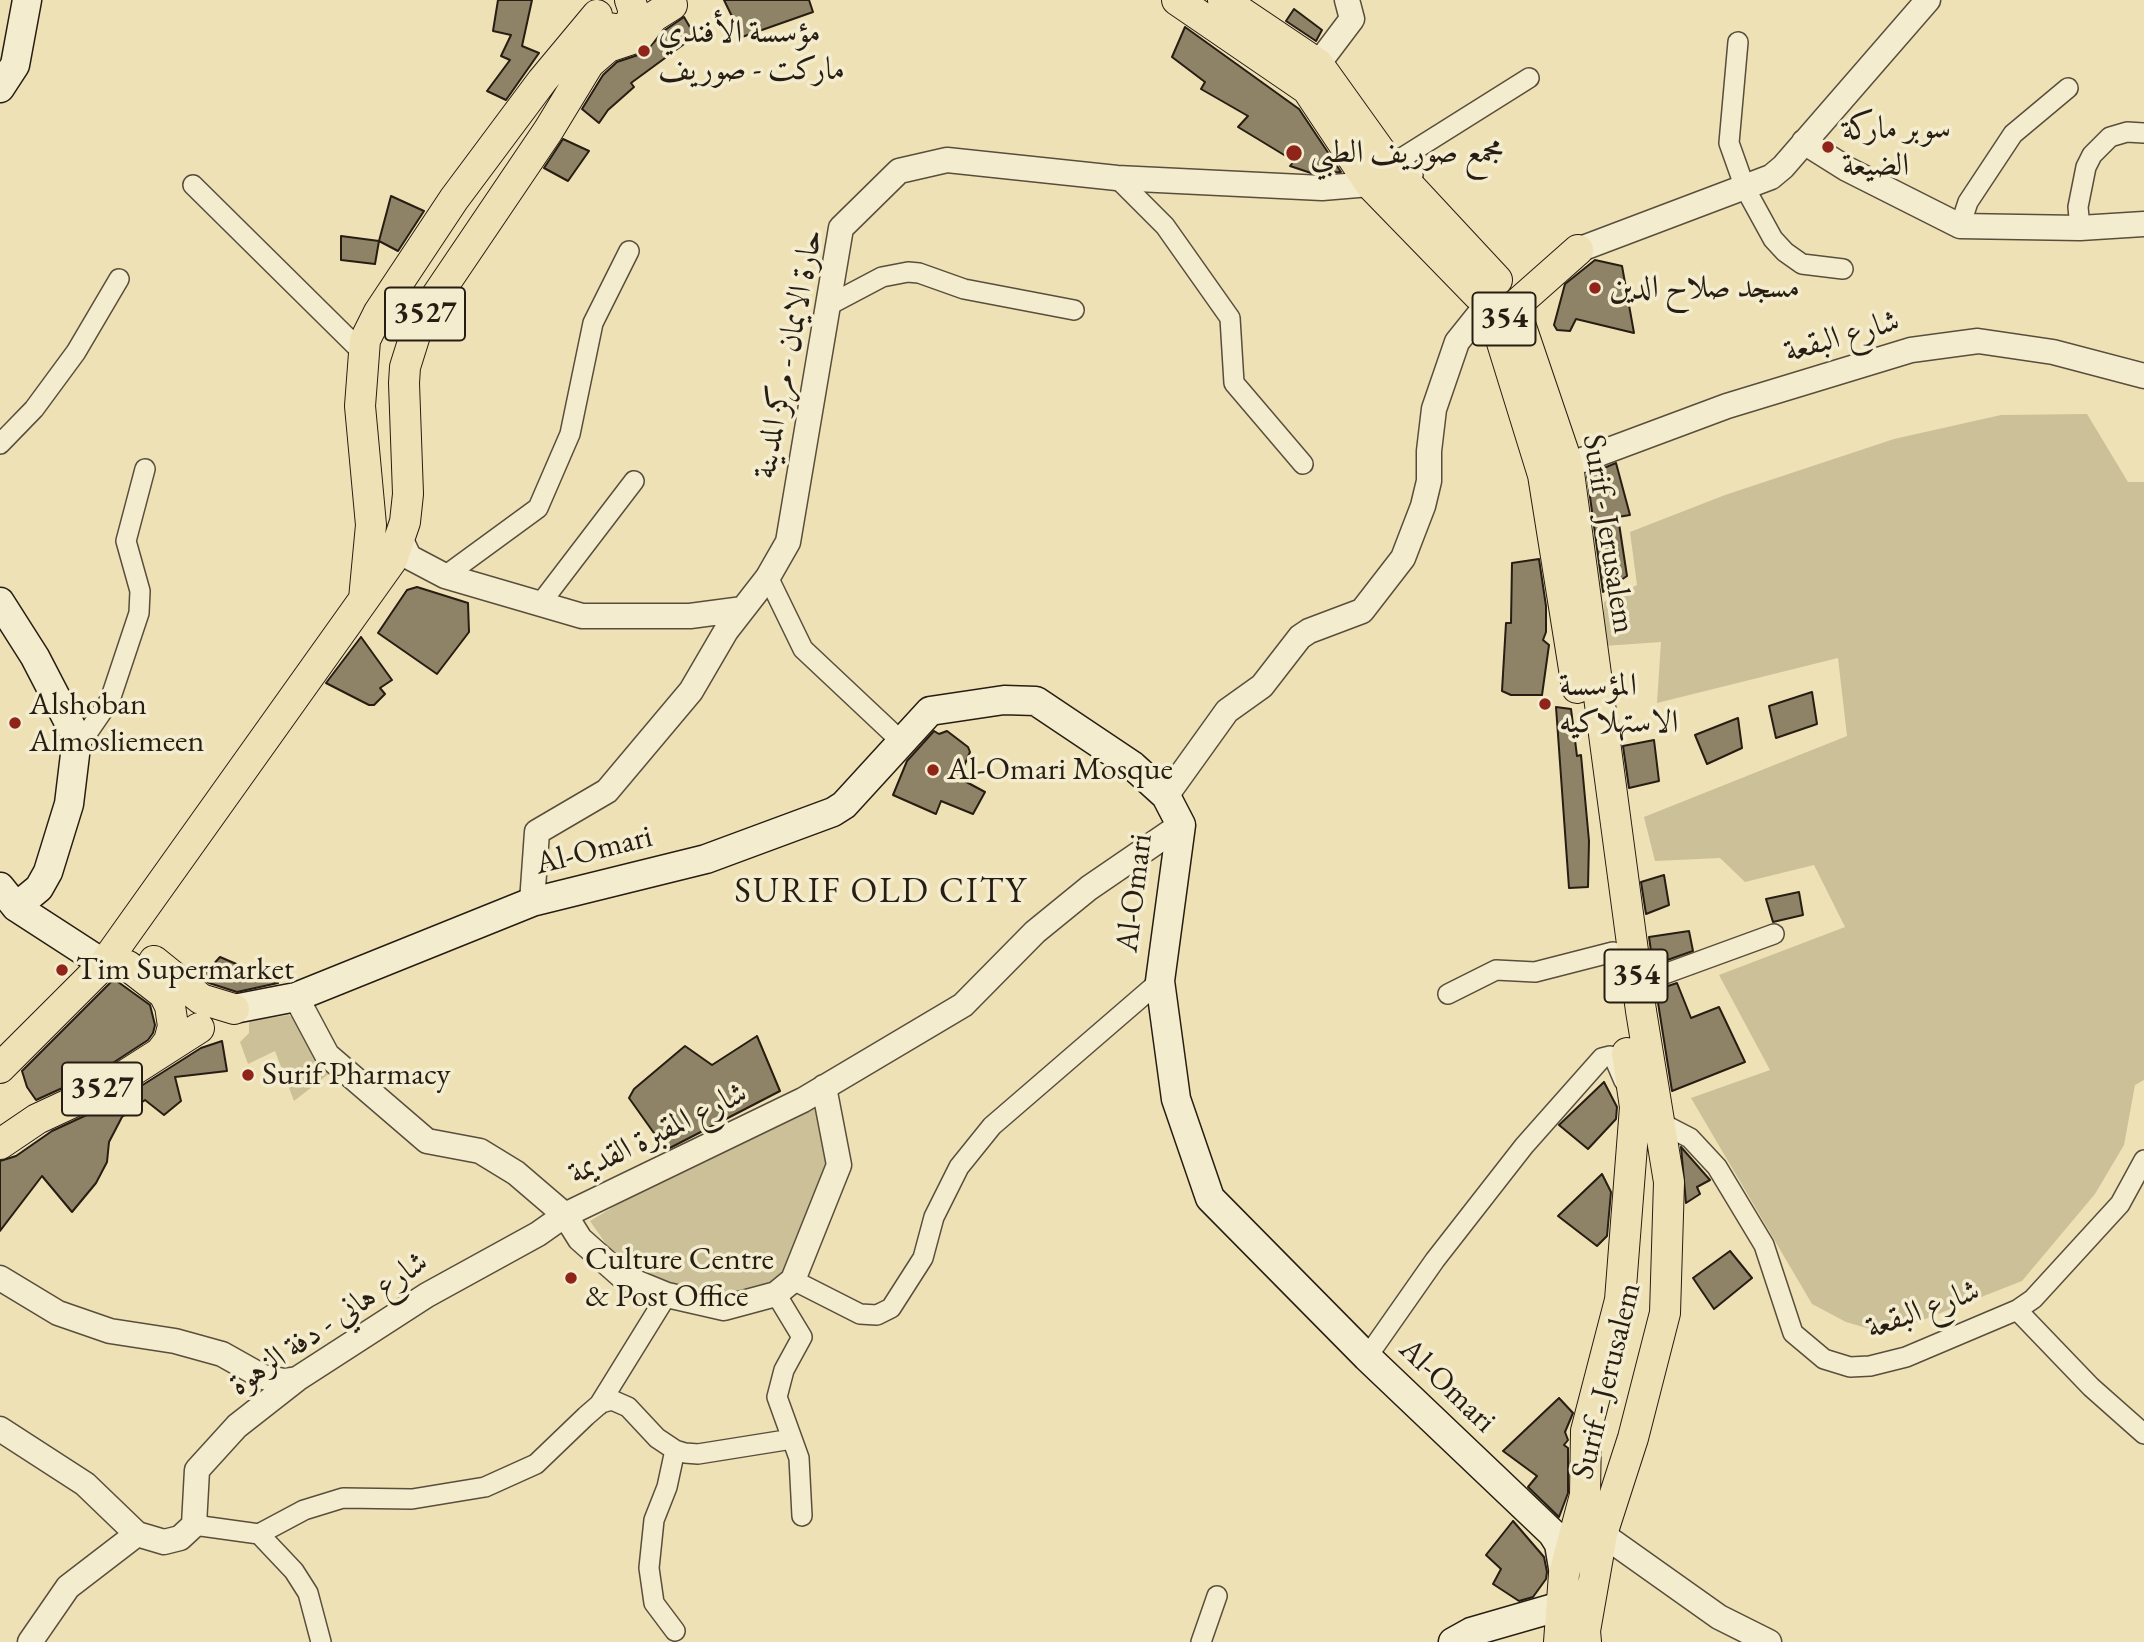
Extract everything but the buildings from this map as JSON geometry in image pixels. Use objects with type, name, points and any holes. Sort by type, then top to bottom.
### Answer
[{"type":"main road","points":[[0,88],[15,65],[27,0]]},
{"type":"main road","name":"354","points":[[1177,0],[1307,89],[1370,184],[1499,300]]},
{"type":"main road","points":[[1223,0],[1318,64],[1391,166],[1417,194],[1499,300],[1578,250]]},
{"type":"main road","points":[[611,10],[679,2]]},
{"type":"main road","points":[[591,62],[608,47],[638,37],[653,17],[679,2]]},
{"type":"main road","name":"3527","points":[[0,1069],[104,964],[392,559],[402,529],[408,495],[405,367],[416,332],[431,304],[591,62],[611,10]]},
{"type":"main road","name":"3527","points":[[364,600],[371,526],[360,406],[365,340],[379,313],[424,245],[542,81],[555,55],[588,18],[611,10]]},
{"type":"main road","points":[[1370,184],[1400,181],[1417,194]]},
{"type":"main road","name":"Surif - Jerusalem","points":[[1499,300],[1555,470],[1637,984],[1649,1069],[1652,1116]]},
{"type":"main road","name":"Surif - Jerusalem","points":[[1555,470],[1583,730],[1613,952],[1669,1182],[1665,1312],[1620,1483],[1602,1534],[1585,1631],[1586,1642]]},
{"type":"main road","points":[[0,602],[35,657],[72,727],[77,748],[68,804],[48,872],[39,888],[8,897]]},
{"type":"main road","name":"Al-Omari","points":[[217,1013],[296,997],[532,902],[706,859],[833,812],[844,805],[930,711],[1004,700],[1036,702],[1133,766],[1166,796],[1181,825],[1160,981],[1177,1099],[1210,1198],[1367,1357],[1558,1542],[1563,1574]]},
{"type":"main road","points":[[8,897],[104,964]]},
{"type":"main road","points":[[125,935],[217,1013]]},
{"type":"main road","name":"3527","points":[[104,964],[115,961],[128,966],[168,999],[173,1030],[160,1054]]},
{"type":"main road","name":"3527","points":[[0,1121],[23,1125],[110,1086],[217,1013]]},
{"type":"main road","name":"Surif - Jerusalem","points":[[1559,1642],[1563,1574],[1585,1495],[1586,1431],[1620,1300],[1633,1140],[1645,1115],[1652,1112],[1652,1116]]},
{"type":"main road","name":"3527","points":[[0,1144],[37,1119]]},
{"type":"main road","points":[[1585,1495],[1589,1505],[1600,1507],[1607,1503],[1620,1483]]},
{"type":"main road","points":[[1538,1522],[1560,1522],[1585,1495]]},
{"type":"main road","points":[[1585,1495],[1587,1522],[1602,1534]]},
{"type":"main road","points":[[1559,1642],[1580,1548],[1590,1536],[1602,1534]]},
{"type":"main road","points":[[1453,1642],[1471,1632],[1561,1606]]},
{"type":"street","points":[[1318,64],[1352,19],[1348,0]]},
{"type":"street","points":[[1578,250],[1771,177],[1783,167],[1928,0]]},
{"type":"street","points":[[1738,42],[1729,143],[1745,188],[1773,239],[1785,252],[1802,264],[1843,269]]},
{"type":"street","points":[[1417,194],[1424,187],[1400,159],[1529,78]]},
{"type":"street","points":[[1960,226],[1968,202],[2013,134],[2068,88]]},
{"type":"street","points":[[2080,228],[2078,207],[2086,167],[2092,155],[2110,137],[2127,132],[2144,133]]},
{"type":"street","points":[[1804,142],[1847,169],[1960,226],[2080,228],[2144,224]]},
{"type":"street","name":"حارة الايمان - مركز المدينة","points":[[532,902],[537,832],[607,791],[691,691],[743,609],[768,577],[788,542],[841,228],[899,171],[947,160],[1117,178],[1322,188],[1370,184]]},
{"type":"street","points":[[1117,178],[1165,226],[1230,318],[1234,383],[1303,464]]},
{"type":"street","points":[[192,185],[363,353]]},
{"type":"street","points":[[445,576],[538,508],[570,434],[593,323],[629,251]]},
{"type":"street","points":[[829,305],[882,277],[908,272],[919,273],[964,289],[1074,310]]},
{"type":"street","points":[[0,444],[34,409],[76,352],[119,279]]},
{"type":"street","points":[[1166,796],[1227,711],[1262,686],[1308,631],[1362,611],[1403,558],[1423,506],[1429,481],[1434,409],[1457,342],[1499,300]]},
{"type":"street","name":"شارع البقعة","points":[[1555,470],[1727,406],[1911,350],[1978,341],[2053,352],[2144,376]]},
{"type":"street","points":[[77,748],[110,700],[139,613],[139,590],[126,541],[145,469]]},
{"type":"street","points":[[540,604],[634,481]]},
{"type":"street","points":[[402,529],[402,542],[409,557],[445,576],[582,617],[690,616],[743,609]]},
{"type":"street","points":[[768,577],[803,649],[903,743]]},
{"type":"street","name":"شارع المقبرة القديمة","points":[[785,1287],[724,1308],[667,1295],[623,1277],[580,1239],[565,1215],[824,1087],[963,1005],[1035,932],[1088,888],[1181,825]]},
{"type":"street","points":[[1637,984],[1774,934]]},
{"type":"street","points":[[1448,994],[1496,970],[1535,971],[1613,952]]},
{"type":"street","points":[[785,1287],[860,1314],[877,1315],[891,1308],[923,1258],[934,1217],[958,1167],[992,1126],[1160,981]]},
{"type":"street","points":[[296,997],[327,1055],[427,1141],[480,1152],[516,1173],[565,1215]]},
{"type":"street","points":[[1367,1357],[1467,1219],[1524,1146],[1602,1058],[1610,1056],[1615,1060],[1652,1116]]},
{"type":"street","points":[[802,1516],[799,1458],[777,1397],[784,1370],[802,1337],[785,1287],[839,1165],[824,1087]]},
{"type":"street","name":"شارع البقعة","points":[[1652,1116],[1690,1138],[1717,1167],[1764,1245],[1788,1324],[1802,1343],[1824,1359],[1850,1367],[1888,1363],[2017,1310],[2033,1299],[2120,1204],[2144,1160]]},
{"type":"street","name":"شارع هاني - دفة الزهوة","points":[[194,1525],[197,1470],[237,1426],[297,1379],[427,1295],[538,1234],[565,1215]]},
{"type":"street","points":[[0,1278],[58,1313],[110,1331],[175,1341],[222,1354],[263,1377],[284,1381],[297,1379]]},
{"type":"street","points":[[0,1429],[85,1484],[137,1534],[164,1542],[180,1538],[194,1525],[259,1534],[304,1510],[343,1498],[437,1497],[507,1479],[549,1454],[599,1405],[667,1295]]},
{"type":"street","points":[[2017,1310],[2091,1387],[2144,1434]]},
{"type":"street","points":[[599,1405],[612,1400],[623,1403],[655,1436],[675,1450],[698,1454],[792,1439]]},
{"type":"street","points":[[674,1631],[654,1603],[649,1569],[654,1520],[667,1487],[675,1450]]},
{"type":"street","points":[[30,1642],[68,1587],[137,1534]]},
{"type":"street","points":[[259,1534],[294,1571],[308,1593],[321,1642]]},
{"type":"street","points":[[1602,1534],[1719,1617],[1769,1642]]},
{"type":"street","points":[[1201,1642],[1217,1596]]},
{"type":"shaded area","points":[[2087,414],[2128,482],[2144,482],[2144,1080],[2135,1085],[2124,1145],[2095,1194],[2022,1281],[1887,1334],[1846,1322],[1812,1304],[1691,1098],[1770,1070],[1719,975],[1845,927],[1814,865],[1745,882],[1720,858],[1655,861],[1644,817],[1847,736],[1838,658],[1657,703],[1661,642],[1604,646],[1604,602],[1637,585],[1630,532],[1725,495],[1894,439],[2001,415]]},
{"type":"shaded area","points":[[289,1015],[302,1026],[335,1069],[294,1101],[275,1051],[248,1064],[240,1042],[249,1033],[249,1021]]},
{"type":"shaded area","points":[[817,1084],[833,1163],[781,1283],[723,1302],[624,1270],[590,1221]]},
{"type":"place","name":"مؤسسة الأفندي ماركت - صوريف","points":[[644,51]]},
{"type":"place","name":"سوبر ماركة الضيعة","points":[[1828,147]]},
{"type":"place","name":"مجمع صوريف الطبي","points":[[1294,153]]},
{"type":"place","name":"مسجد صلاح الدين","points":[[1595,288]]},
{"type":"place","name":"المؤسسة الاستهلاكيه","points":[[1545,704]]},
{"type":"place","name":"Alshoban Almosliemeen","points":[[15,723]]},
{"type":"place","name":"Al-Omari Mosque","points":[[933,770]]},
{"type":"place","name":"Tim Supermarket","points":[[62,970]]},
{"type":"place","name":"Surif Pharmacy","points":[[248,1075]]},
{"type":"place","name":"Culture Centre & Post Office","points":[[571,1278]]},
{"type":"district","name":"SURIF OLD CITY","points":[[881,892]]}]
